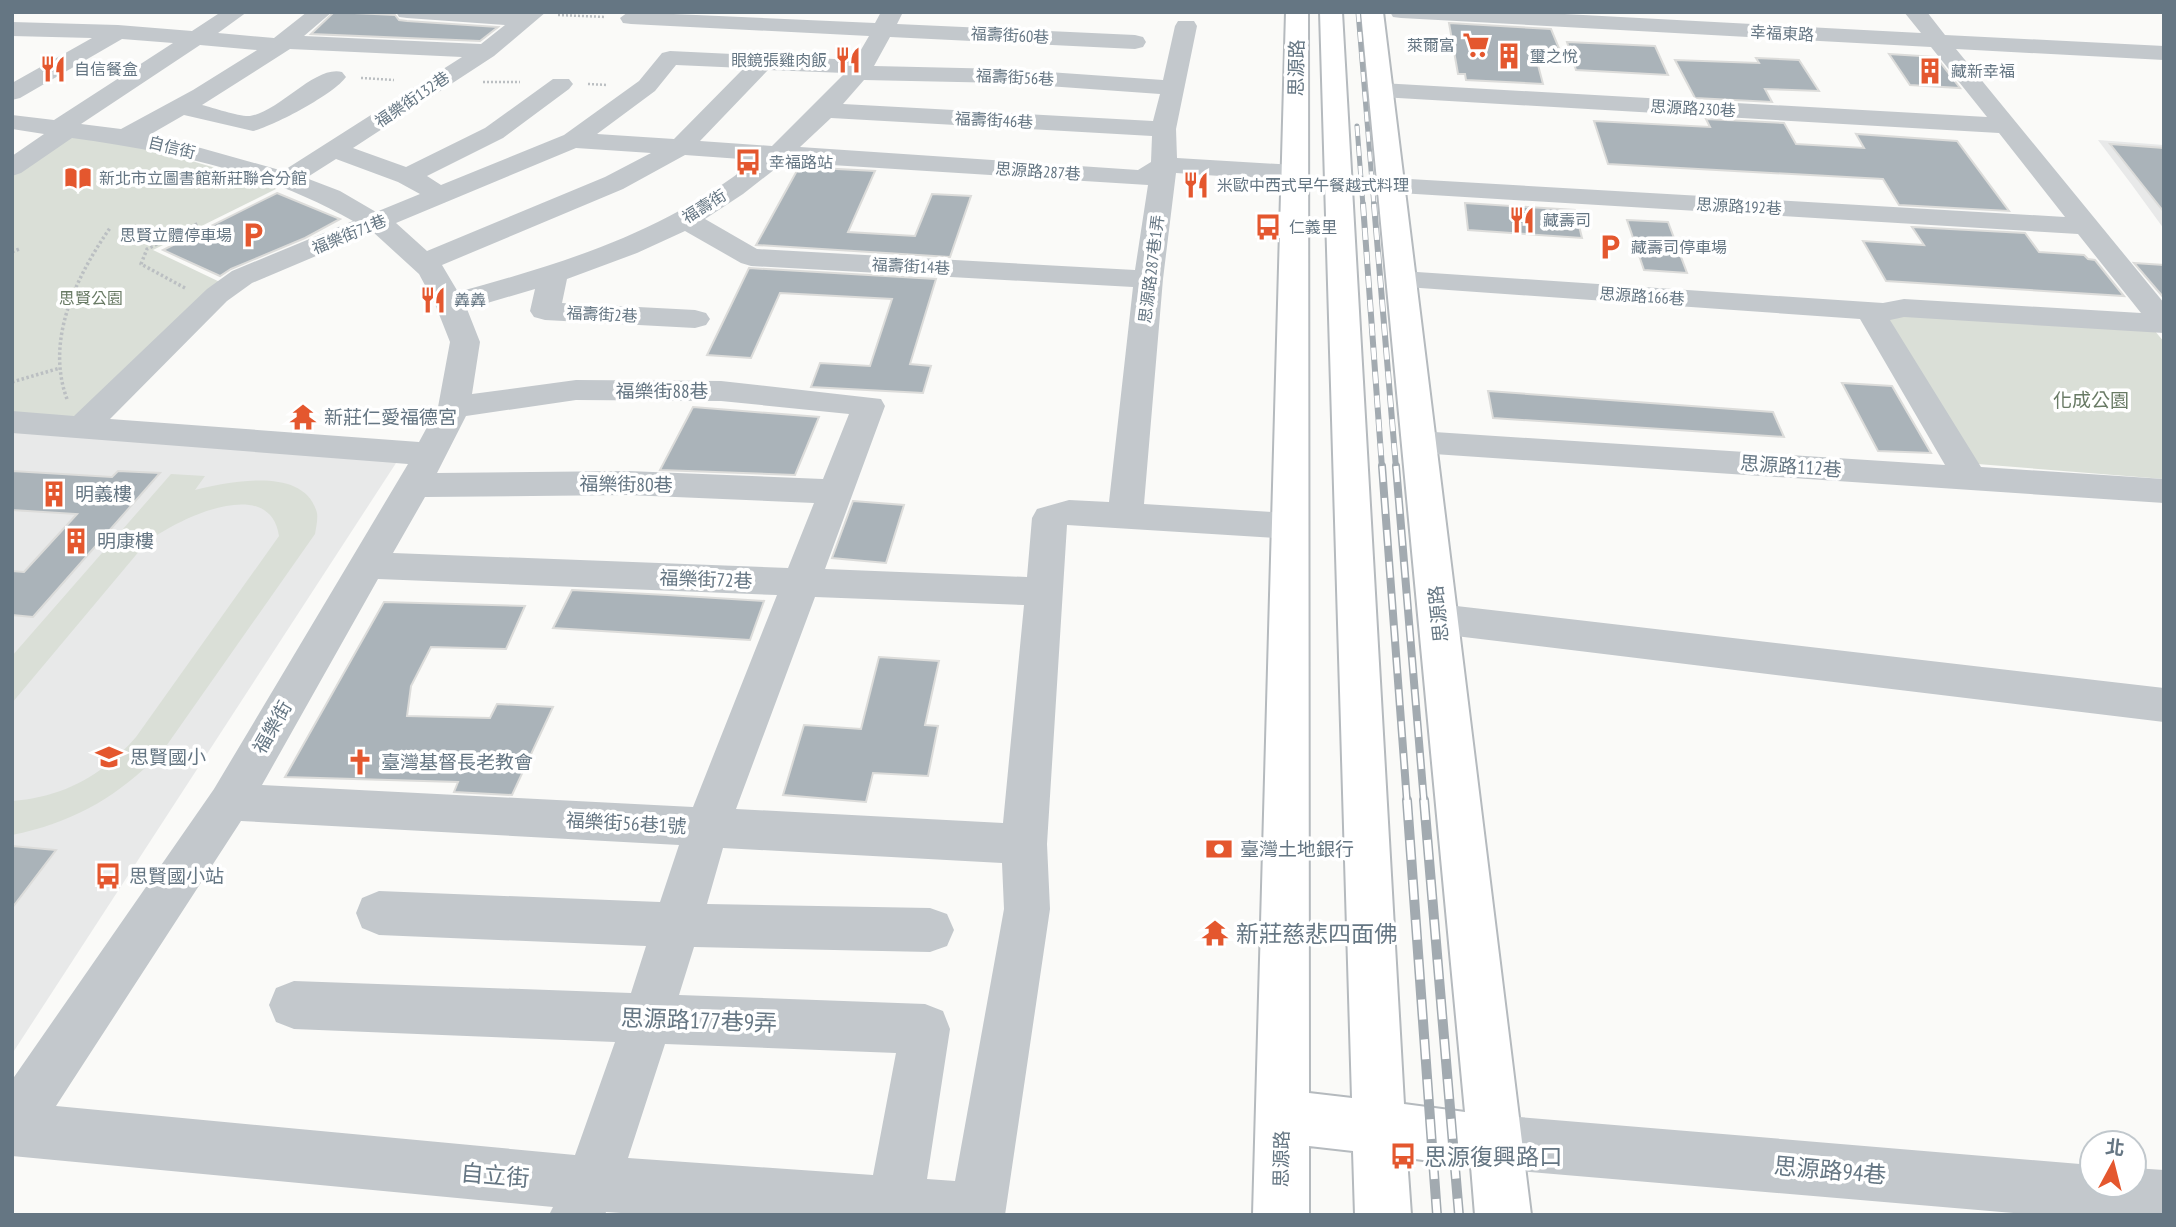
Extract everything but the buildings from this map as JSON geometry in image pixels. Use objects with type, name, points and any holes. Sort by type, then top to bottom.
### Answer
[{"type":"main road","name":"思源路","points":[[1280,1215],[1297,12]]},
{"type":"main road","name":"思源路","points":[[1331,12],[1383,1215]]},
{"type":"main road","name":"思源路","points":[[1373,12],[1503,1215]]},
{"type":"main road","points":[[1282,1116],[1495,1142]]},
{"type":"street","points":[[12,93],[154,12]]},
{"type":"street","points":[[14,165],[64,127],[236,12]]},
{"type":"street","points":[[125,137],[183,107],[283,43],[321,12]]},
{"type":"street","points":[[407,12],[531,15]]},
{"type":"street","name":"幸福東路","points":[[1401,12],[2164,53]]},
{"type":"street","points":[[1915,12],[2164,324]]},
{"type":"street","name":"福樂街132巷","points":[[286,180],[486,51],[531,15]]},
{"type":"street","name":"福壽街60巷","points":[[631,18],[888,20],[1135,41]]},
{"type":"street","name":"福壽街","points":[[450,304],[553,275],[651,237],[702,210],[777,154],[823,110],[858,70],[888,20]]},
{"type":"street","name":"思源路287巷1弄","points":[[1125,514],[1148,279],[1164,165],[1164,130],[1186,26]]},
{"type":"street","points":[[12,29],[486,51]]},
{"type":"street","name":"福樂街71巷","points":[[75,414],[242,277],[573,140],[647,86],[670,58],[762,63]]},
{"type":"street","points":[[423,263],[614,183],[679,148],[762,63]]},
{"type":"street","name":"福壽街56巷","points":[[762,63],[1173,88]]},
{"type":"street","points":[[12,67],[51,69]]},
{"type":"street","points":[[183,107],[253,124],[288,107],[334,77]]},
{"type":"street","points":[[407,176],[494,133],[561,83]]},
{"type":"street","name":"思源路230巷","points":[[1381,90],[2006,126]]},
{"type":"street","name":"福壽街46巷","points":[[823,110],[1164,130]]},
{"type":"street","name":"自信街","points":[[12,121],[156,142],[286,180],[331,197],[389,230],[431,270],[450,304]]},
{"type":"street","name":"思源路287巷","points":[[573,140],[1143,178],[1164,165],[1295,173]]},
{"type":"street","points":[[336,150],[407,176],[441,195]]},
{"type":"street","name":"思源路192巷","points":[[1392,186],[2086,226]]},
{"type":"street","name":"福壽街14巷","points":[[684,219],[751,257],[1148,279]]},
{"type":"street","name":"福壽街2巷","points":[[553,275],[545,311],[695,319]]},
{"type":"street","name":"思源路166巷","points":[[1402,280],[1876,311],[1904,308],[2164,324]]},
{"type":"street","name":"福樂街","points":[[12,1127],[229,803],[422,470],[454,407],[465,342],[450,304]]},
{"type":"street","points":[[1876,311],[1970,478]]},
{"type":"street","name":"福樂街88巷","points":[[454,407],[576,390],[721,391],[869,406],[838,492]]},
{"type":"street","name":"福樂街80巷","points":[[12,422],[75,414],[422,470],[628,483],[838,492]]},
{"type":"street","name":"思源路112巷","points":[[1419,442],[2164,491]]},
{"type":"street","points":[[582,1199],[602,1156],[707,827],[838,492]]},
{"type":"street","points":[[977,1213],[1027,909],[1024,844],[1051,518],[1069,512],[1290,526]]},
{"type":"street","name":"福樂街72巷","points":[[367,565],[1044,592]]},
{"type":"street","points":[[1438,619],[2164,705]]},
{"type":"street","name":"福樂街56巷1號","points":[[229,803],[1024,844]]},
{"type":"street","points":[[379,913],[676,925],[930,930]]},
{"type":"street","name":"思源路177巷9弄","points":[[294,1005],[925,1029],[895,1205]]},
{"type":"street","name":"自立街","points":[[12,1127],[582,1199],[895,1205],[977,1213]]},
{"type":"street","name":"思源路94巷","points":[[1495,1142],[2164,1198]]},
{"type":"path","points":[[531,15],[631,18]]},
{"type":"path","points":[[195,293],[144,268],[141,264],[148,250],[199,223]]},
{"type":"path","points":[[75,414],[63,393],[60,344],[72,296],[94,249],[110,228]]},
{"type":"path","points":[[12,252],[19,250]]},
{"type":"path","points":[[12,382],[60,368]]},
{"type":"shaded area","points":[[2098,140],[2164,145],[2164,229],[2132,185]]},
{"type":"shaded area","name":"思賢國小","points":[[12,432],[398,460],[12,1054]]},
{"type":"green space","name":"思賢公園","points":[[69,135],[148,148],[280,187],[153,250],[222,283],[79,421],[12,416],[12,176]]},
{"type":"green space","name":"化成公園","points":[[1887,315],[2155,331],[2164,342],[2164,479],[1965,463]]},
{"type":"green space","points":[[171,474],[205,476],[195,490],[226,483],[264,480],[298,488],[310,498],[317,513],[315,534],[162,752],[128,782],[94,806],[56,823],[12,835],[12,801],[49,795],[81,782],[110,762],[136,737],[279,536],[272,517],[258,507],[241,504],[198,514],[160,534],[146,543],[12,703],[12,656]]},
{"type":"railway","points":[[1358,12],[1374,206]]},
{"type":"railway","points":[[1357,126],[1363,206]]},
{"type":"railway","points":[[1363,204],[1382,468]]},
{"type":"railway","points":[[1374,204],[1396,468]]},
{"type":"railway","points":[[1382,466],[1407,802]]},
{"type":"railway","points":[[1396,466],[1424,802]]},
{"type":"railway","points":[[1407,800],[1437,1215]]},
{"type":"railway","points":[[1424,800],[1459,1215]]},
{"type":"place","name":"萊爾富","points":[[1476,45]]},
{"type":"place","name":"璽之悅","points":[[1509,56]]},
{"type":"place","name":"眼鏡張雞肉飯","points":[[848,60]]},
{"type":"place","name":"自信餐盒","points":[[53,69]]},
{"type":"place","name":"藏新幸福","points":[[1930,71]]},
{"type":"place","name":"幸福路站","points":[[748,162]]},
{"type":"place","name":"新北市立圖書館新莊聯合分館","points":[[78,178]]},
{"type":"place","name":"米歐中西式早午餐越式料理","points":[[1196,185]]},
{"type":"place","name":"藏壽司","points":[[1522,220]]},
{"type":"place","name":"仁義里","points":[[1268,227]]},
{"type":"place","name":"思賢立體停車場","points":[[253,235]]},
{"type":"place","name":"藏壽司停車場","points":[[1610,247]]},
{"type":"place","name":"羴羴","points":[[433,300]]},
{"type":"place","name":"新莊仁愛福德宮","points":[[303,417]]},
{"type":"place","name":"明義樓","points":[[54,494]]},
{"type":"place","name":"明康樓","points":[[76,541]]},
{"type":"place","name":"思賢國小","points":[[109,757]]},
{"type":"place","name":"臺灣基督長老教會","points":[[360,762]]},
{"type":"place","name":"臺灣土地銀行","points":[[1219,849]]},
{"type":"place","name":"思賢國小站","points":[[108,876]]},
{"type":"place","name":"新莊慈悲四面佛","points":[[1215,933]]},
{"type":"place","name":"思源復興路口","points":[[1403,1156]]}]
